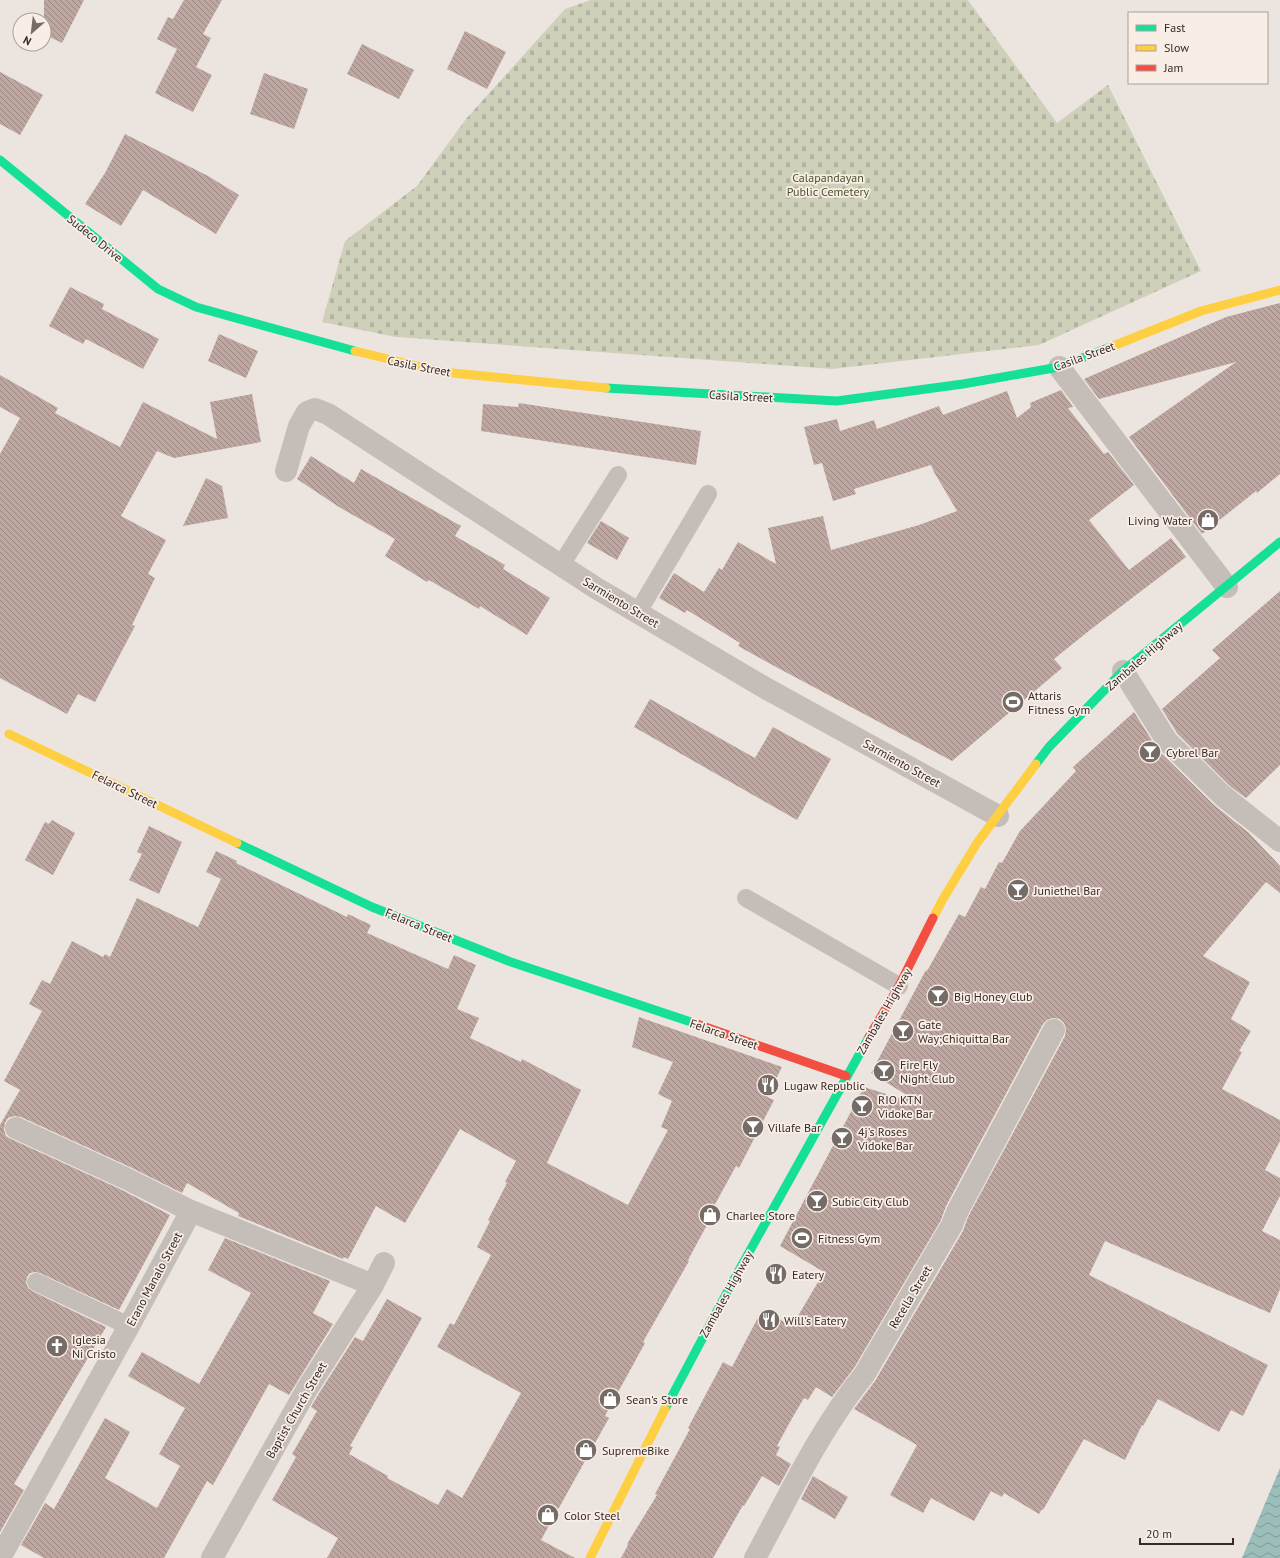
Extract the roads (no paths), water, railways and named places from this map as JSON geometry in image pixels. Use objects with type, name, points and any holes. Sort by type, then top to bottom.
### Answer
[{"type":"street","name":"Sudeco Drive","points":[[0,160],[158,289],[196,307]]},
{"type":"street","name":"Casila Street","points":[[196,307],[368,355],[442,372],[624,390],[837,401],[964,384],[1059,367],[1201,311],[1280,290]]},
{"type":"street","points":[[1059,367],[1227,587]]},
{"type":"street","name":"Sarmiento Street","points":[[286,471],[299,426],[307,412],[315,409],[328,414],[561,565],[638,612],[767,689],[998,816]]},
{"type":"street","name":"Zambales Highway","points":[[590,1558],[658,1420],[846,1076],[899,986],[943,899],[977,842],[1049,747],[1123,671],[1280,542]]},
{"type":"street","points":[[1123,671],[1167,741],[1223,796],[1280,841]]},
{"type":"street","name":"Felarca Street","points":[[9,734],[372,907],[511,962],[616,996],[846,1076]]},
{"type":"street","name":"Recella Street","points":[[755,1558],[827,1427],[848,1394],[864,1375],[952,1226],[957,1212],[1054,1030]]},
{"type":"street","points":[[16,1128],[125,1178],[190,1211],[373,1285]]},
{"type":"street","name":"Erano Manalo Street","points":[[0,1558],[129,1326],[190,1211]]},
{"type":"street","name":"Baptist Church Street","points":[[212,1558],[307,1389],[373,1285],[384,1263]]},
{"type":"lane","points":[[561,565],[618,475]]},
{"type":"lane","points":[[638,612],[708,494]]},
{"type":"lane","points":[[746,898],[899,986]]},
{"type":"lane","points":[[36,1282],[129,1326]]},
{"type":"water","points":[[1280,1468],[1280,1558],[1242,1558]]},
{"type":"place","name":"Living Water","points":[[1208,520]]},
{"type":"place","name":"Attaris Fitness Gym","points":[[1013,702]]},
{"type":"place","name":"Cybrel Bar","points":[[1150,752]]},
{"type":"place","name":"Juniethel Bar","points":[[1018,890]]},
{"type":"place","name":"Big Honey Club","points":[[938,996]]},
{"type":"place","name":"Gate Way;Chiquitta Bar","points":[[903,1031]]},
{"type":"place","name":"Fire Fly Night Club","points":[[884,1071]]},
{"type":"place","name":"Lugaw Republic","points":[[768,1085]]},
{"type":"place","name":"RIO KTN Vidoke Bar","points":[[862,1106]]},
{"type":"place","name":"Villafe Bar","points":[[753,1127]]},
{"type":"place","name":"4j's Roses Vidoke Bar","points":[[842,1138]]},
{"type":"place","name":"Subic City Club","points":[[817,1201]]},
{"type":"place","name":"Charlee Store","points":[[710,1215]]},
{"type":"place","name":"Fitness Gym","points":[[802,1238]]},
{"type":"place","name":"Eatery","points":[[776,1274]]},
{"type":"place","name":"Will's Eatery","points":[[769,1320]]},
{"type":"place","name":"Iglesia Ni Cristo","points":[[57,1346]]},
{"type":"place","name":"Sean's Store","points":[[610,1399]]},
{"type":"place","name":"SupremeBike","points":[[586,1450]]},
{"type":"place","name":"Color Steel","points":[[548,1515]]},
{"type":"park label","name":"Calapandayan Public Cemetery","points":[[828,184]]}]
